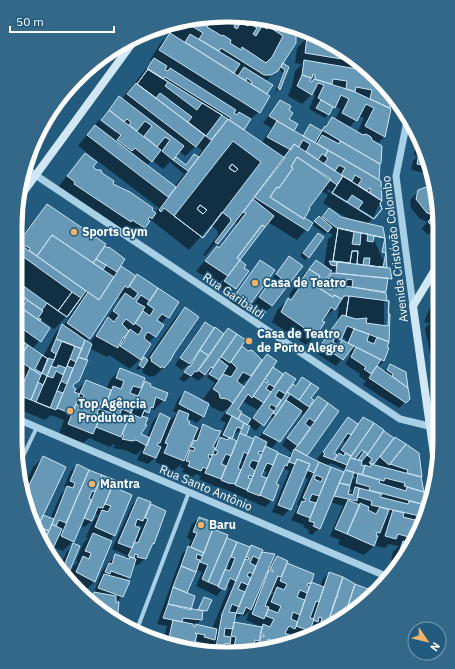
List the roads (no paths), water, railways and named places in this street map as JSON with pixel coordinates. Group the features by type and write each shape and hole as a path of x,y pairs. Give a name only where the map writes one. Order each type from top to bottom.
{"main road":[{"path":"26,189 128,48"},
{"path":"413,306 433,273"},
{"name":"Avenida Cristóvão Colombo","path":"413,306 433,422"}],"street":[{"name":"Avenida Cristóvão Colombo","path":"406,127 396,176 413,306"},
{"name":"Rua Garibaldi","path":"30,172 400,419 433,428"},
{"name":"Rua Santo Antônio","path":"22,421 383,576"},
{"path":"22,458 37,427"},
{"path":"138,626 189,492"}],"place":[{"name":"Sports Gym","path":"74,232"},
{"name":"Casa de Teatro","path":"255,283"},
{"name":"Casa de Teatro de Porto Alegre","path":"249,341"},
{"name":"Top Agência Produtora","path":"70,411"},
{"name":"Mantra","path":"92,484"},
{"name":"Baru","path":"201,525"}]}
